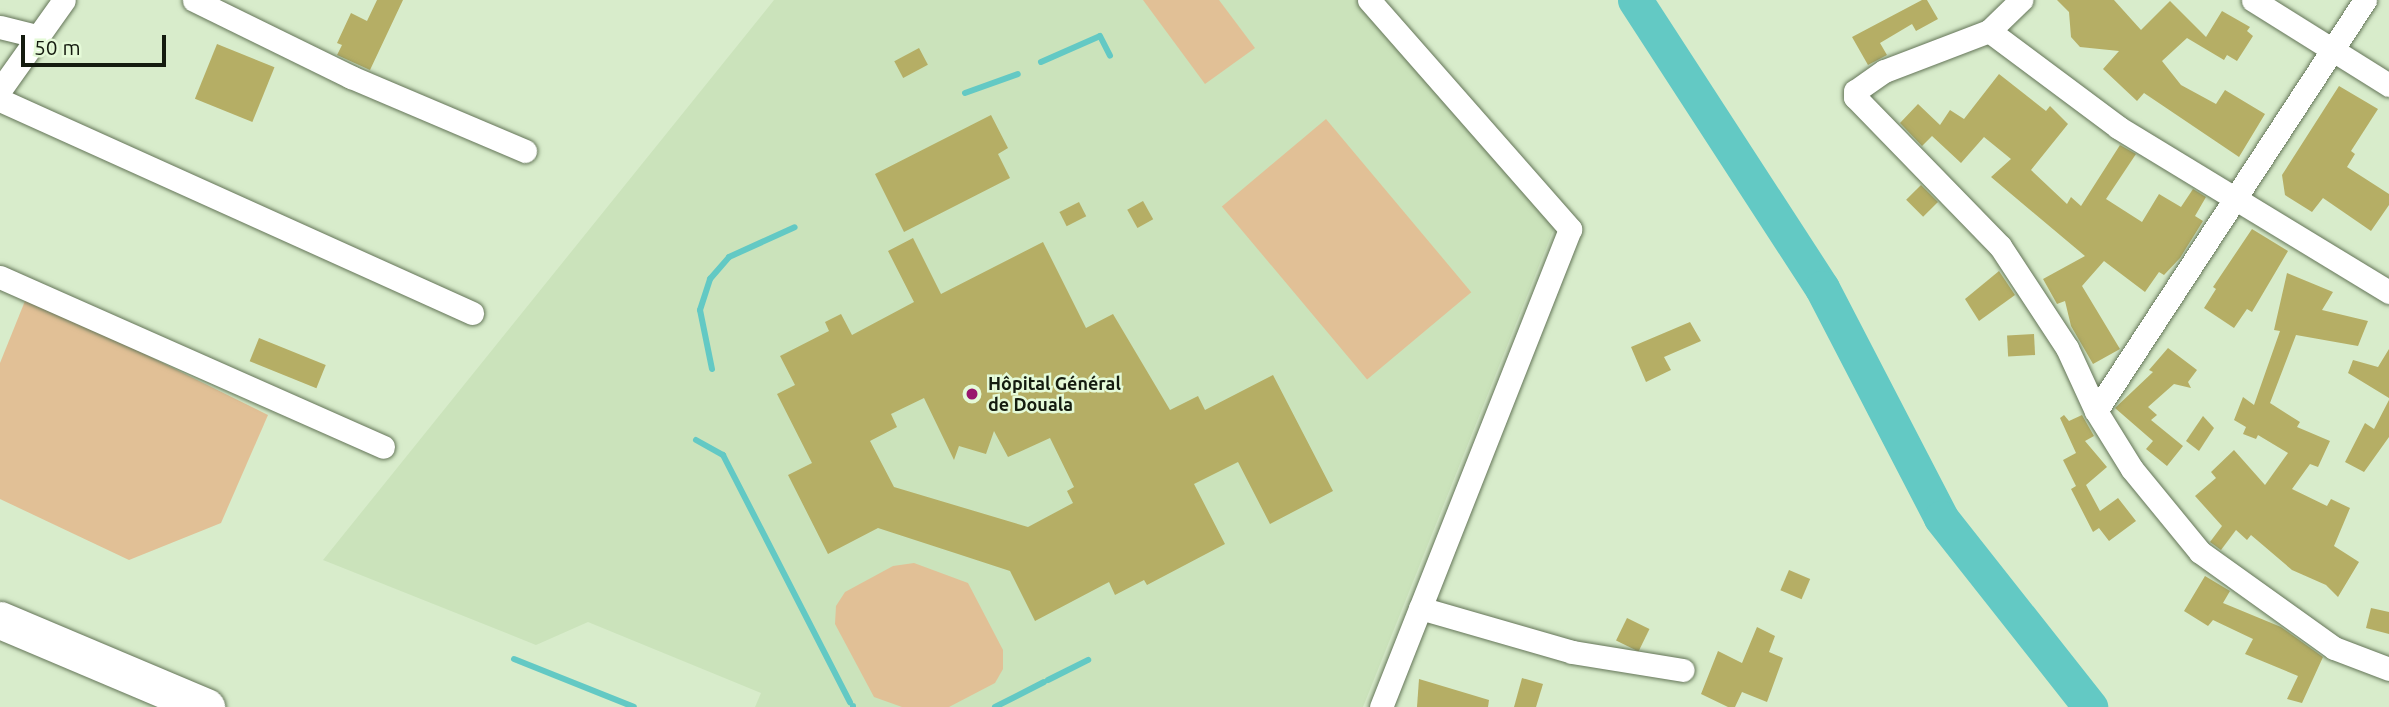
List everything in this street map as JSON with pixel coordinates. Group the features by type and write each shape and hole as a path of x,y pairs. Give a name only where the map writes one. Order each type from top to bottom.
{"main road":[{"path":"0,620 206,707"}],"street":[{"path":"0,90 64,0"},
{"path":"194,0 351,77 525,152"},
{"path":"1369,0 1570,229 1381,707"},
{"path":"2021,0 1989,31 1884,71 1853,95 2000,246 2067,348 2096,411 2148,492 2200,552 2334,648 2389,669"},
{"path":"2253,0 2389,85"},
{"path":"2096,411 2331,48 2365,0"},
{"path":"0,27 36,36"},
{"path":"1989,31 2118,127 2235,195 2389,292"},
{"path":"0,100 472,313"},
{"path":"0,277 383,447"},
{"path":"1420,608 1572,652 1683,670"}],"shaded area":[{"name":"Hôpital Général de Douala","path":"774,0 1356,0 1554,228 1363,707 755,707 761,693 588,622 536,645 323,560"},
{"path":"1143,0 1219,0 1255,48 1205,84"},
{"path":"1326,119 1471,292 1367,380 1222,206"},
{"path":"27,296 268,415 221,523 129,560 0,499 0,363"},
{"path":"914,563 968,583 1003,650 1003,669 995,683 949,707 902,707 874,697 835,624 836,606 845,592 893,566"}],"building":[{"path":"377,0 403,0 370,70 337,55 342,45 337,43 351,13 367,21"},
{"path":"1922,0 1927,0 1938,19 1916,31 1912,24 1880,43 1887,55 1868,65 1852,37"},
{"path":"2057,0 2114,0 2141,30 2170,1 2206,37 2222,11 2250,27 2247,31 2253,36 2237,61 2227,55 2224,60 2187,38 2162,61 2181,85 2216,104 2225,90 2265,114 2239,157 2144,93 2137,101 2103,69 2119,51 2080,47 2071,37 2069,12"},
{"path":"217,44 274,67 252,122 195,99"},
{"path":"919,48 928,65 903,78 894,61"},
{"path":"1999,74 2046,111 2050,106 2068,124 2031,170 2067,204 2071,197 2081,206 2120,145 2136,154 2106,199 2142,222 2159,194 2181,207 2193,189 2206,197 2195,216 2203,221 2180,258 2164,275 2159,272 2145,292 2104,261 2082,286 2120,349 2093,364 2071,326 2065,301 2057,304 2043,279 2085,256 1991,177 2011,159 1984,137 1961,163 1932,136 1922,146 1900,123 1918,104 1940,125 1950,110 1964,119"},
{"path":"2339,86 2378,109 2351,151 2355,154 2347,167 2389,194 2389,205 2371,231 2323,198 2312,212 2285,195 2282,175"},
{"path":"991,115 1008,148 998,154 1010,178 904,232 875,174"},
{"path":"1921,185 1938,202 1923,217 1906,200"},
{"path":"1143,201 1153,219 1137,228 1127,210"},
{"path":"1079,202 1086,216 1067,226 1059,212"},
{"path":"2252,229 2288,251 2252,312 2247,309 2234,328 2204,308 2216,289 2213,287"},
{"path":"913,238 941,294 1043,242 1086,328 1113,314 1170,410 1198,396 1205,410 1273,375 1333,491 1270,524 1238,462 1194,484 1225,544 1147,585 1144,580 1115,595 1109,582 1035,621 1010,571 878,528 828,554 788,475 812,463 777,394 795,385 780,356 829,331 825,322 841,314 852,335 914,302 888,251","holes":["924,398 954,460 959,446 986,454 994,431 1008,457 1050,438 1074,487 1067,491 1073,503 1028,527 894,487 870,441 897,427 891,414"]},
{"path":"1999,271 2015,295 1979,321 1965,299"},
{"path":"2287,273 2333,292 2322,310 2368,321 2358,346 2296,335 2270,403 2300,422 2297,427 2330,441 2318,467 2310,464 2292,489 2327,506 2331,499 2350,508 2334,546 2359,562 2338,597 2326,585 2292,570 2251,535 2247,540 2236,530 2221,550 2210,542 2222,526 2195,496 2216,478 2211,472 2234,450 2265,485 2288,453 2258,435 2256,439 2243,434 2246,427 2234,420 2243,397 2254,405 2280,331 2274,330"},
{"path":"1690,322 1701,341 1664,357 1671,370 1646,382 1631,347"},
{"path":"2034,334 2035,355 2008,356 2007,335"},
{"path":"259,338 326,365 316,388 250,361"},
{"path":"2168,348 2197,370 2188,382 2191,388 2174,384 2148,407 2157,415 2151,420 2183,446 2167,466 2146,449 2153,441 2115,408 2153,372 2149,370"},
{"path":"2389,349 2389,398 2348,373 2353,360 2378,367"},
{"path":"2389,400 2389,437 2364,472 2345,462 2365,423 2374,429"},
{"path":"2064,415 2069,421 2082,415 2094,436 2085,441 2107,467 2086,485 2100,511 2118,498 2136,521 2109,541 2099,528 2093,532 2071,489 2076,486 2063,460 2076,453 2060,418"},
{"path":"2203,416 2214,428 2199,451 2186,441"},
{"path":"1789,570 1810,579 1802,599 1780,590"},
{"path":"2205,576 2230,591 2223,603 2281,627 2323,657 2302,703 2287,699 2298,676 2245,654 2253,639 2213,620 2208,626 2184,611"},
{"path":"2371,608 2389,612 2389,634 2366,628"},
{"path":"1627,618 1649,629 1639,651 1616,640"},
{"path":"1757,627 1775,636 1769,652 1783,658 1767,702 1742,692 1735,707 1728,707 1701,694 1718,651 1742,663"},
{"path":"1522,678 1543,684 1536,707 1514,707"},
{"path":"1419,679 1489,700 1488,707 1417,707"}],"waterway":[{"path":"1635,0 1822,288 1941,518 2090,707"},
{"path":"1041,62 1100,36 1110,56"},
{"path":"965,93 1018,74"},
{"path":"712,369 700,310 710,279 729,257 795,227"},
{"path":"696,440 723,455 850,702"},
{"path":"514,659 634,707"},
{"path":"1048,680 1088,660"},
{"path":"995,707 1044,682"}],"place":[{"name":"Hôpital Général de Douala","path":"972,394"}]}
